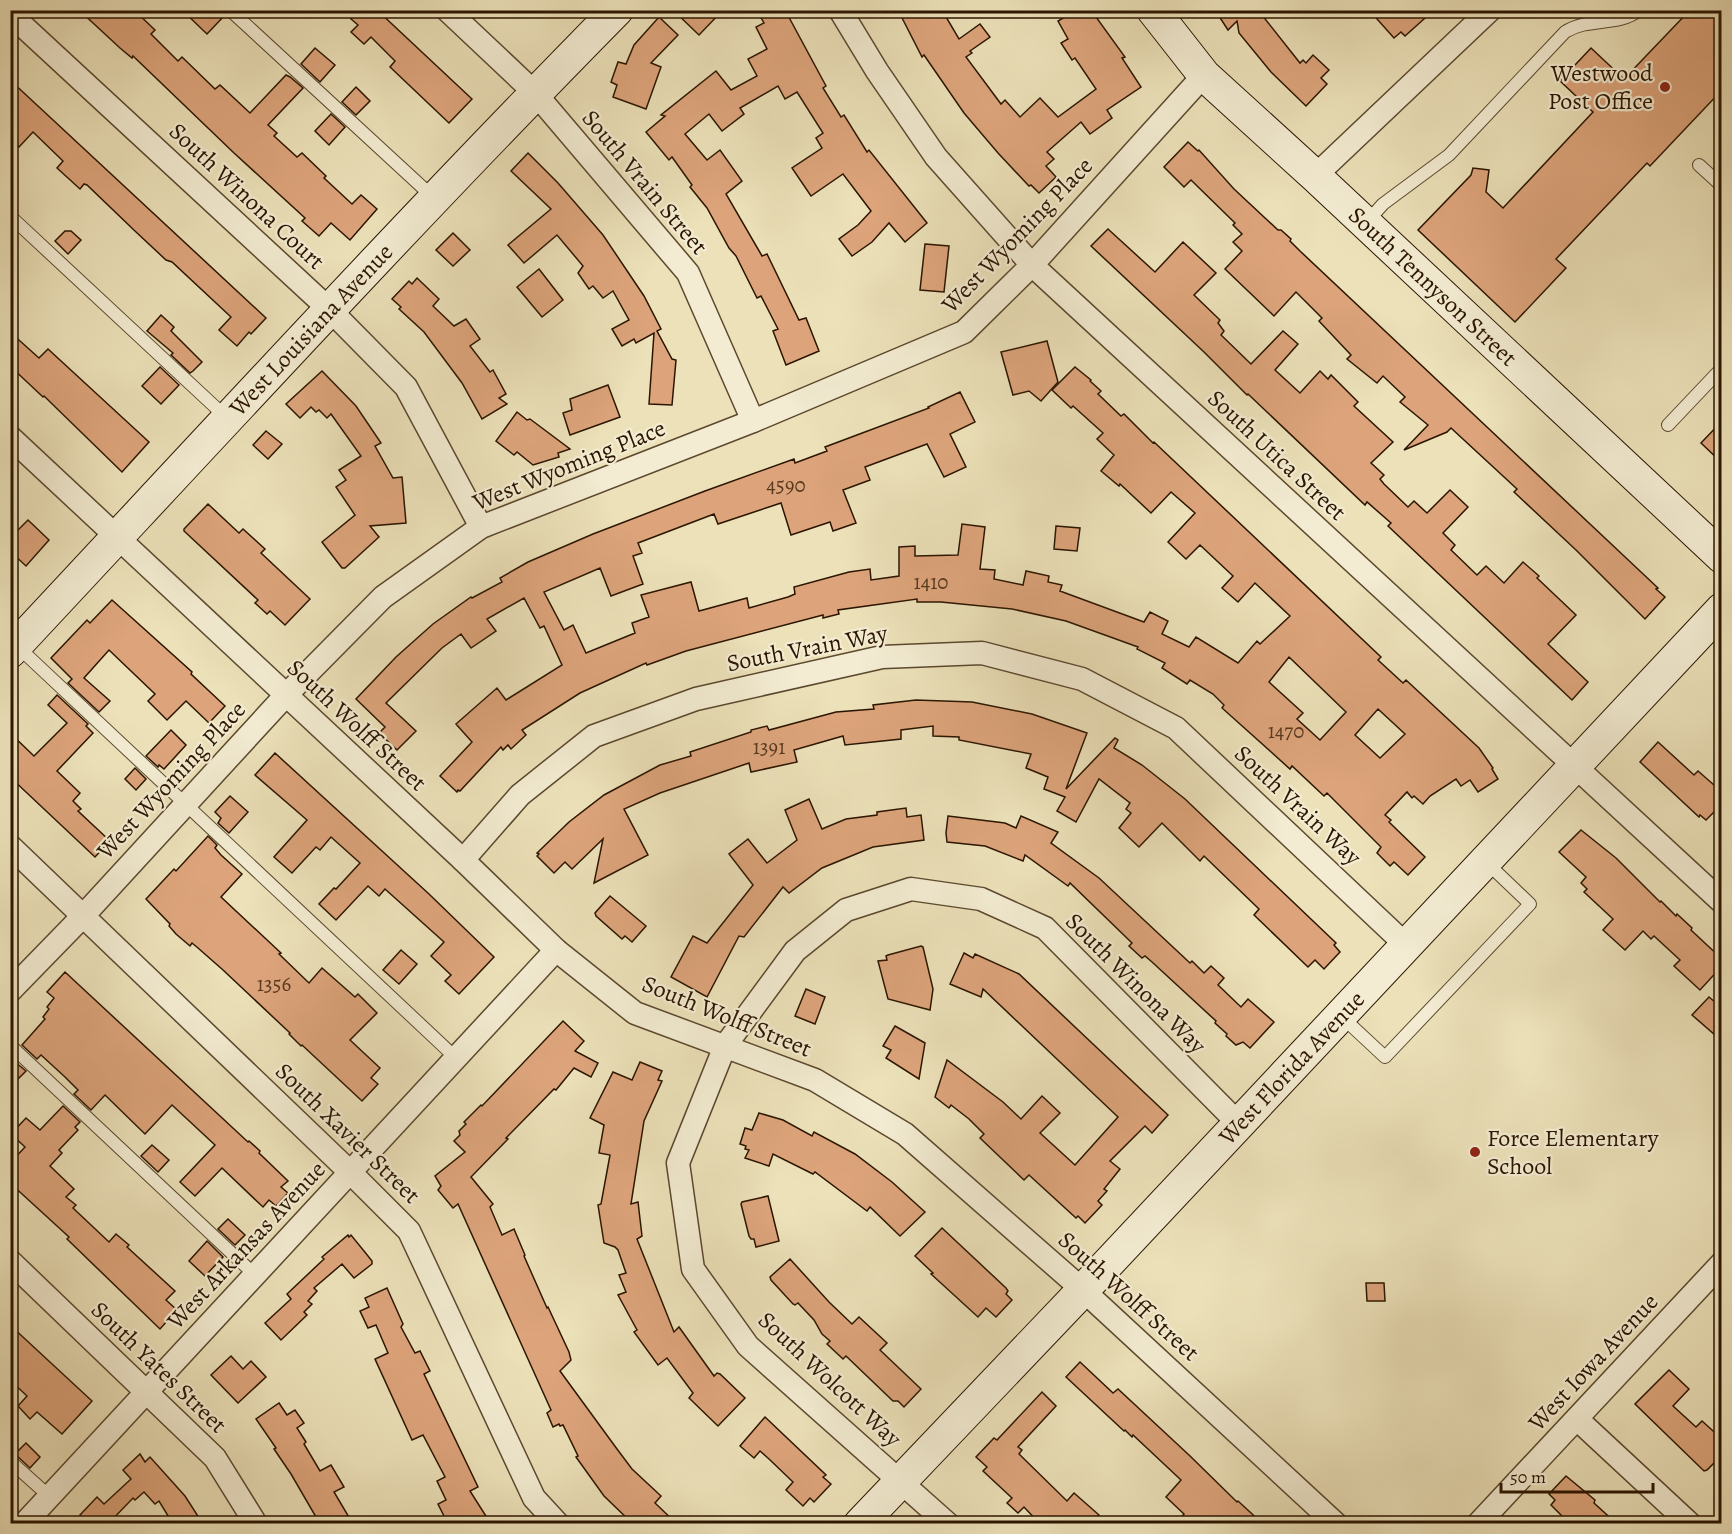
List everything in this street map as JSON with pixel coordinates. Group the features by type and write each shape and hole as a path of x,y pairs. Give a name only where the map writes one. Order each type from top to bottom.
{"street":[{"name":"South Vrain Street","path":"447,10 535,93 688,273 753,421"},
{"name":"West Louisiana Avenue","path":"13,646 535,93 617,10"},
{"name":"South Utica Street","path":"840,10 876,71 936,157 1032,265 1573,767 1722,902"},
{"name":"South Tennyson Street","path":"1153,10 1203,75 1315,176 1722,558"},
{"path":"1315,176 1486,12"},
{"name":"South Winona Court","path":"10,14 330,310 406,387 482,527"},
{"name":"West Wyoming Place","path":"10,991 83,916 286,695 383,597 482,527 753,421 964,332 1032,265 1203,75"},
{"name":"South Wolff Street","path":"10,437 463,860 556,950 635,1013 815,1080 905,1134 1083,1290 1336,1524"},
{"name":"West Florida Avenue","path":"860,1524 1083,1290 1722,609"},
{"name":"South Vrain Way","path":"463,860 520,795 594,736 696,699 882,657 982,653 1082,679 1176,728 1406,945"},
{"name":"South Xavier Street","path":"10,846 350,1172 409,1232 534,1498 558,1524"},
{"name":"South Winona Way","path":"725,1046 795,951 846,910 911,889 981,899 1045,928 1239,1124"},
{"name":"West Arkansas Avenue","path":"24,1524 556,950"},
{"name":"South Wolcott Way","path":"725,1046 678,1163 693,1269 748,1346 948,1524"},
{"name":"South Yates Street","path":"10,1261 215,1458 256,1524"},
{"name":"West Iowa Avenue","path":"1478,1524 1722,1263"},
{"path":"1577,1419 1690,1524"}],"lane":[{"path":"230,10 435,199"},
{"path":"1366,224 1383,204 1449,155 1565,32 1575,26 1628,17 1639,10"},
{"path":"1699,165 1722,186"},
{"path":"10,216 228,419"},
{"path":"1668,425 1722,368"},
{"path":"13,646 456,1058"},
{"path":"1340,1016 1385,1057 1530,904 1485,861"},
{"path":"10,1046 255,1275"},
{"path":"10,1461 49,1496"}],"building":[{"path":"79,10 134,10 155,30 151,34 178,61 182,57 215,89 220,85 250,113 286,75 290,77 303,88 268,125 277,133 274,136 297,157 302,153 352,204 361,195 377,209 350,240 331,223 319,236 302,221 305,218 133,56 132,58 120,48"},
{"path":"182,10 222,10 224,16 207,34"},
{"path":"359,10 377,10 472,99 449,123 390,67 395,61 371,37 364,44 351,32 358,25 351,19"},
{"path":"673,10 723,10 699,35"},
{"path":"770,10 785,10 826,86 823,88 841,117 844,115 867,152 869,150 927,223 905,242 889,223 872,242 852,256 839,239 858,225 871,211 843,174 811,196 792,168 822,148 816,138 823,133 797,92 785,99 778,86 740,108 744,114 722,131 709,114 685,134 707,160 720,150 742,181 726,194 762,256 767,254 799,320 806,318 819,351 786,365 773,331 778,329 761,296 757,298 736,256 729,248 707,208 690,187 692,185 672,157 669,160 646,132 665,116 661,115 716,71 731,90 757,76 748,59 767,49 756,27 764,23 760,16"},
{"path":"898,10 942,10 959,39 980,24 990,37 970,51 972,53 966,57 1001,104 1005,100 1020,117 1040,98 1058,117 1096,89 1075,58 1072,60 1061,43 1068,39 1058,21 1065,17 1061,10 1091,10 1125,57 1122,58 1141,87 1107,110 1112,118 1090,134 1081,122 1047,152 1054,159 1046,166 1056,177 1039,193 1031,185 1029,186 998,153 964,113 924,55 922,57"},
{"path":"1215,10 1258,10 1300,63 1303,60 1306,63 1313,55 1329,70 1321,78 1327,84 1306,106 1271,72 1239,33 1237,21 1228,30"},
{"path":"1369,10 1434,10 1405,36 1401,32 1394,38"},
{"path":"1690,10 1722,10 1722,90 1650,166 1647,163 1556,259 1566,268 1515,322 1418,230 1471,175 1473,168 1489,170 1486,192 1503,208 1593,112 1560,81 1591,48 1624,79"},
{"path":"659,17 678,35 651,63 661,67 646,109 613,97 617,85 611,82 618,62 626,64 634,45"},
{"path":"315,48 335,65 320,82 301,64"},
{"path":"10,80 266,318 251,334 249,332 237,346 219,330 231,317 172,262 166,260 87,185 84,184 80,189 57,168 63,161 33,132 19,147 10,139"},
{"path":"356,87 370,101 356,115 342,102"},
{"path":"331,114 345,127 329,145 315,131"},
{"path":"1188,142 1199,150 1234,189 1278,230 1291,239 1290,241 1300,251 1658,588 1656,589 1665,597 1645,619 1514,492 1517,489 1451,428 1447,432 1404,450 1428,425 1400,402 1405,397 1383,376 1377,383 1347,359 1351,355 1319,321 1322,318 1296,292 1274,316 1225,269 1242,251 1233,242 1242,234 1233,225 1235,223 1191,180 1184,187 1164,167"},
{"path":"528,153 558,183 603,235 644,296 661,329 657,331 672,359 676,360 672,405 649,404 654,333 636,343 634,339 622,346 612,329 629,320 613,291 603,298 593,286 589,289 578,273 583,266 557,235 524,263 508,245 551,209 511,171"},
{"path":"1108,229 1155,272 1183,242 1216,273 1194,295 1220,320 1218,323 1224,331 1221,335 1251,364 1283,331 1298,344 1275,370 1300,393 1320,371 1328,379 1331,375 1358,402 1354,406 1393,442 1371,463 1384,475 1380,479 1384,484 1408,507 1414,501 1427,513 1450,490 1468,507 1443,533 1455,545 1451,550 1477,575 1486,566 1504,583 1523,562 1539,576 1537,578 1576,615 1548,644 1588,682 1572,700 1388,526 1391,523 1367,502 1365,505 1091,246"},
{"path":"65,231 71,231 81,240 68,254 55,241"},
{"path":"453,233 470,250 453,266 436,250"},
{"path":"925,244 949,246 944,292 920,290"},
{"path":"539,269 563,300 542,317 517,287"},
{"path":"417,278 439,299 433,306 454,326 466,319 480,339 470,346 490,372 493,370 506,394 499,398 507,404 482,419 462,383 424,332 399,309 401,307 392,299 409,281 412,284"},
{"path":"161,315 174,327 171,331 202,362 190,373 171,355 173,353 147,331"},
{"path":"10,332 39,358 48,349 149,442 122,472 10,366"},
{"path":"1047,341 1058,382 1041,401 1029,391 1013,395 1001,352"},
{"path":"160,367 179,385 161,404 142,386"},
{"path":"1075,367 1091,380 1101,391 1098,394 1121,416 1124,414 1381,657 1378,660 1403,683 1406,680 1479,748 1498,779 1478,792 1470,780 1461,786 1456,779 1430,796 1423,804 1407,792 1385,815 1391,820 1389,822 1425,857 1408,875 1394,862 1390,866 1377,853 1381,847 1327,793 1324,796 1292,766 1290,769 1222,708 1224,705 1213,694 1190,680 1187,684 1162,668 1165,663 1137,649 1138,647 1066,621 1012,609 917,602 917,599 838,610 839,614 823,618 823,615 686,651 647,665 646,663 580,693 522,730 526,735 511,749 508,745 503,750 501,747 457,792 440,776 472,742 456,724 497,688 506,700 562,665 544,626 540,628 524,598 487,619 496,631 471,648 461,634 442,648 386,703 416,731 397,750 379,733 385,727 356,699 396,657 433,624 471,597 502,582 500,578 528,562 705,491 794,459 795,463 827,451 825,447 929,408 960,392 975,422 950,434 966,467 944,477 927,444 865,467 870,480 843,490 856,523 833,531 830,522 791,535 781,503 718,524 714,514 638,543 642,553 633,556 643,584 611,596 600,568 544,592 564,630 573,625 586,653 635,633 632,623 649,617 641,595 691,582 699,611 747,598 749,608 795,594 794,587 849,572 870,569 871,580 899,576 899,547 915,546 915,556 958,555 962,524 985,527 980,569 995,570 994,579 1023,585 1026,571 1049,576 1048,582 1062,585 1060,591 1144,622 1150,612 1168,621 1162,634 1189,647 1196,637 1238,663 1257,641 1260,644 1290,616 1255,583 1238,602 1222,588 1233,576 1200,545 1186,559 1168,542 1195,513 1171,492 1151,513 1120,484 1119,486 1101,471 1114,455 1097,439 1103,433 1052,390","holes":["1289,657 1346,712 1320,740 1297,719 1303,713 1269,682","1378,709 1405,734 1380,758 1355,735"]},
{"path":"322,371 356,406 381,443 375,446 393,478 402,477 406,523 370,526 379,537 345,568 342,568 322,542 355,515 336,487 346,480 339,470 361,456 331,414 327,418 319,410 316,412 311,407 300,418 286,404"},
{"path":"608,385 620,417 570,435 563,413 572,410 570,399"},
{"path":"517,412 570,449 558,453 559,457 533,465 517,452 514,455 496,441"},
{"path":"1722,421 1722,463 1701,443"},
{"path":"266,431 282,444 268,459 253,445"},
{"path":"208,504 239,533 243,529 265,549 261,553 310,599 285,625 270,611 267,614 255,603 258,600 184,531"},
{"path":"28,520 49,540 26,566 10,551 10,538"},
{"path":"1056,526 1080,528 1077,551 1054,549"},
{"path":"112,600 192,672 191,674 225,706 209,723 186,701 167,720 148,701 155,694 109,650 84,678 110,701 99,712 68,683 72,679 51,658 87,620 90,623"},
{"path":"57,695 88,724 86,726 93,733 57,771 80,793 73,801 81,809 78,811 110,841 95,857 10,777 10,733 34,756 67,723 48,705"},
{"path":"916,700 972,702 1032,714 1087,733 1066,789 1115,738 1118,740 1114,748 1142,765 1185,799 1334,941 1336,943 1334,945 1340,952 1324,969 1315,960 1308,967 1254,915 1259,909 1204,856 1200,861 1162,823 1139,847 1119,828 1131,813 1126,809 1130,803 1099,779 1076,822 1057,811 1065,797 1044,789 1048,777 1026,768 1031,754 959,740 959,737 933,736 933,726 901,730 901,739 845,745 843,736 794,750 797,762 751,772 749,763 660,793 624,809 648,855 594,883 603,839 572,869 565,862 554,873 537,856 539,854 537,853 569,822 604,795 660,765 691,756 690,752 767,726 769,730 836,712 874,709 873,705"},
{"path":"171,730 186,745 164,769 159,765 158,767 146,756"},
{"path":"1658,742 1694,775 1698,771 1722,792 1722,819 1714,812 1706,820 1700,815 1699,817 1640,762"},
{"path":"275,753 494,957 459,994 445,981 451,975 431,956 444,942 385,889 379,896 368,886 336,920 319,904 360,863 331,837 320,850 316,847 292,873 274,857 307,820 255,775"},
{"path":"135,768 146,779 136,790 125,779"},
{"path":"230,796 248,812 229,833 218,823 221,818 215,812"},
{"path":"809,799 822,829 846,819 906,808 907,817 921,815 924,840 873,847 822,868 789,893 783,887 744,937 739,936 707,997 671,977 693,936 707,943 753,885 729,854 748,839 767,863 797,840 785,810"},
{"path":"948,816 1005,823 1016,828 1021,816 1058,832 1051,843 1099,878 1190,963 1192,961 1204,973 1211,966 1224,978 1218,985 1241,1007 1248,999 1274,1022 1250,1048 1243,1042 1236,1045 1215,1023 1216,1021 1152,962 1145,956 1142,958 1129,946 1132,943 1070,883 1068,886 1025,855 1023,861 985,846 947,842"},
{"path":"1581,830 1616,858 1722,959 1722,966 1700,990 1674,966 1680,960 1654,936 1651,939 1643,931 1625,950 1603,930 1613,919 1584,892 1587,889 1581,883 1586,877 1559,852"},
{"path":"208,836 217,845 215,848 221,855 242,874 221,897 281,953 279,954 309,983 322,968 355,997 358,994 377,1013 350,1040 380,1068 371,1078 378,1084 362,1101 301,1046 223,970 192,943 190,946 176,934 169,926 170,924 146,899"},
{"path":"610,896 646,926 632,942 625,936 622,939 596,916 595,913"},
{"path":"921,946 933,989 930,1010 888,999 878,961 887,960 888,955"},
{"path":"401,950 417,964 399,984 383,970"},
{"path":"964,953 973,958 975,954 1019,974 1168,1115 1152,1133 1145,1126 1110,1161 1120,1169 1104,1189 1107,1191 1098,1201 1102,1205 1085,1223 1078,1216 1076,1218 1029,1175 1024,1180 980,1138 984,1134 969,1119 951,1105 949,1108 935,1097 947,1060 1003,1102 1021,1119 1042,1096 1060,1113 1040,1133 1075,1165 1118,1117 983,989 981,997 950,984"},
{"path":"65,972 260,1151 259,1153 288,1181 281,1187 288,1193 276,1206 269,1200 263,1207 222,1168 195,1196 180,1182 215,1145 172,1105 145,1134 105,1095 91,1110 74,1094 78,1090 65,1077 41,1055 37,1059 22,1045 45,1019 43,1017 49,1009 47,1007 54,998 47,992"},
{"path":"806,989 825,997 815,1024 795,1016"},
{"path":"1709,997 1722,1008 1722,1041 1692,1015"},
{"path":"563,1021 584,1041 575,1051 598,1063 591,1077 574,1068 556,1090 554,1089 506,1138 508,1139 471,1177 493,1204 490,1207 502,1235 514,1229 547,1308 569,1352 571,1360 560,1371 632,1469 661,1496 655,1503 677,1524 633,1524 604,1496 576,1457 578,1456 563,1425 553,1427 547,1413 551,1410 458,1204 453,1208 438,1190 441,1186 435,1176 465,1152 454,1141 466,1124 464,1122"},
{"path":"895,1026 925,1043 919,1079 886,1058 891,1050 883,1046"},
{"path":"10,1058 26,1071 10,1087"},
{"path":"640,1062 662,1071 658,1080 662,1081 644,1121 631,1204 638,1202 642,1236 637,1239 674,1332 679,1327 714,1376 717,1373 720,1374 745,1398 718,1426 689,1398 693,1393 667,1358 658,1365 634,1332 637,1330 618,1295 626,1292 619,1275 626,1273 618,1250 604,1243 598,1205 601,1204 610,1155 599,1153 604,1125 590,1118 613,1072 632,1080"},
{"path":"63,1106 80,1122 75,1127 78,1130 59,1150 62,1153 50,1166 74,1189 66,1197 76,1205 73,1208 109,1242 116,1234 175,1291 166,1300 177,1310 160,1329 67,1239 69,1237 10,1183 10,1163 25,1147 11,1134 26,1118 40,1130"},
{"path":"759,1113 783,1120 812,1136 814,1132 855,1154 892,1182 925,1212 900,1236 870,1207 867,1211 815,1172 813,1174 773,1154 769,1166 745,1158 749,1150 740,1144 745,1128 752,1130"},
{"path":"152,1145 169,1160 158,1172 141,1156"},
{"path":"768,1196 779,1241 756,1247 754,1239 749,1236 741,1204"},
{"path":"228,1219 245,1235 235,1245 218,1229"},
{"path":"942,1228 1008,1291 1006,1294 1012,1300 996,1317 986,1308 978,1317 931,1274 933,1273 915,1256"},
{"path":"348,1235 349,1237 351,1235 372,1264 354,1278 342,1264 314,1288 317,1291 308,1301 312,1304 304,1312 307,1315 281,1340 265,1323 291,1299 287,1294 324,1259 322,1257"},
{"path":"207,1241 223,1257 205,1276 189,1261"},
{"path":"790,1259 852,1324 859,1317 887,1343 880,1350 921,1389 904,1407 898,1401 893,1401 846,1356 843,1359 827,1344 830,1341 822,1334 814,1320 798,1303 793,1304 771,1280 770,1277"},
{"path":"1366,1283 1384,1283 1385,1301 1367,1301"},
{"path":"387,1288 403,1324 401,1327 415,1353 420,1351 430,1371 424,1374 478,1487 470,1491 491,1524 448,1524 438,1504 446,1500 437,1481 445,1477 423,1435 412,1440 375,1359 388,1353 376,1325 368,1328 360,1311 369,1307 365,1298"},
{"path":"10,1325 92,1401 62,1434 37,1412 30,1419 18,1406 27,1396 10,1380"},
{"path":"231,1356 243,1369 251,1361 266,1377 238,1403 211,1375"},
{"path":"1080,1362 1113,1393 1118,1389 1263,1524 1175,1524 1184,1514 1166,1497 1181,1480 1066,1377"},
{"path":"1669,1370 1689,1389 1673,1406 1696,1427 1702,1421 1722,1439 1722,1455 1707,1470 1704,1471 1635,1404"},
{"path":"1042,1392 1056,1406 1018,1447 1022,1450 1019,1454 1067,1501 1074,1493 1099,1515 1091,1524 1040,1524 1024,1507 1018,1513 1007,1503 1012,1498 983,1471 987,1467 976,1457 994,1438 997,1440"},
{"path":"279,1403 287,1415 295,1410 304,1423 297,1428 320,1471 331,1465 344,1487 334,1492 353,1524 320,1524 274,1449 276,1448 256,1419"},
{"path":"765,1417 826,1475 823,1477 831,1484 814,1502 810,1498 803,1506 786,1490 793,1482 769,1459 760,1451 754,1458 740,1446"},
{"path":"26,1443 40,1457 30,1468 15,1454"},
{"path":"140,1454 145,1462 150,1457 185,1496 203,1524 173,1524 159,1501 155,1504 144,1492 135,1500 133,1498 108,1524 89,1524 80,1515 97,1497 104,1504 131,1479 123,1470"},
{"path":"1566,1476 1595,1500 1594,1503 1617,1524 1570,1524 1551,1505 1555,1500 1549,1494"}],"place":[{"name":"Westwood Post Office","path":"1665,87"},
{"name":"Force Elementary School","path":"1475,1152"}]}
